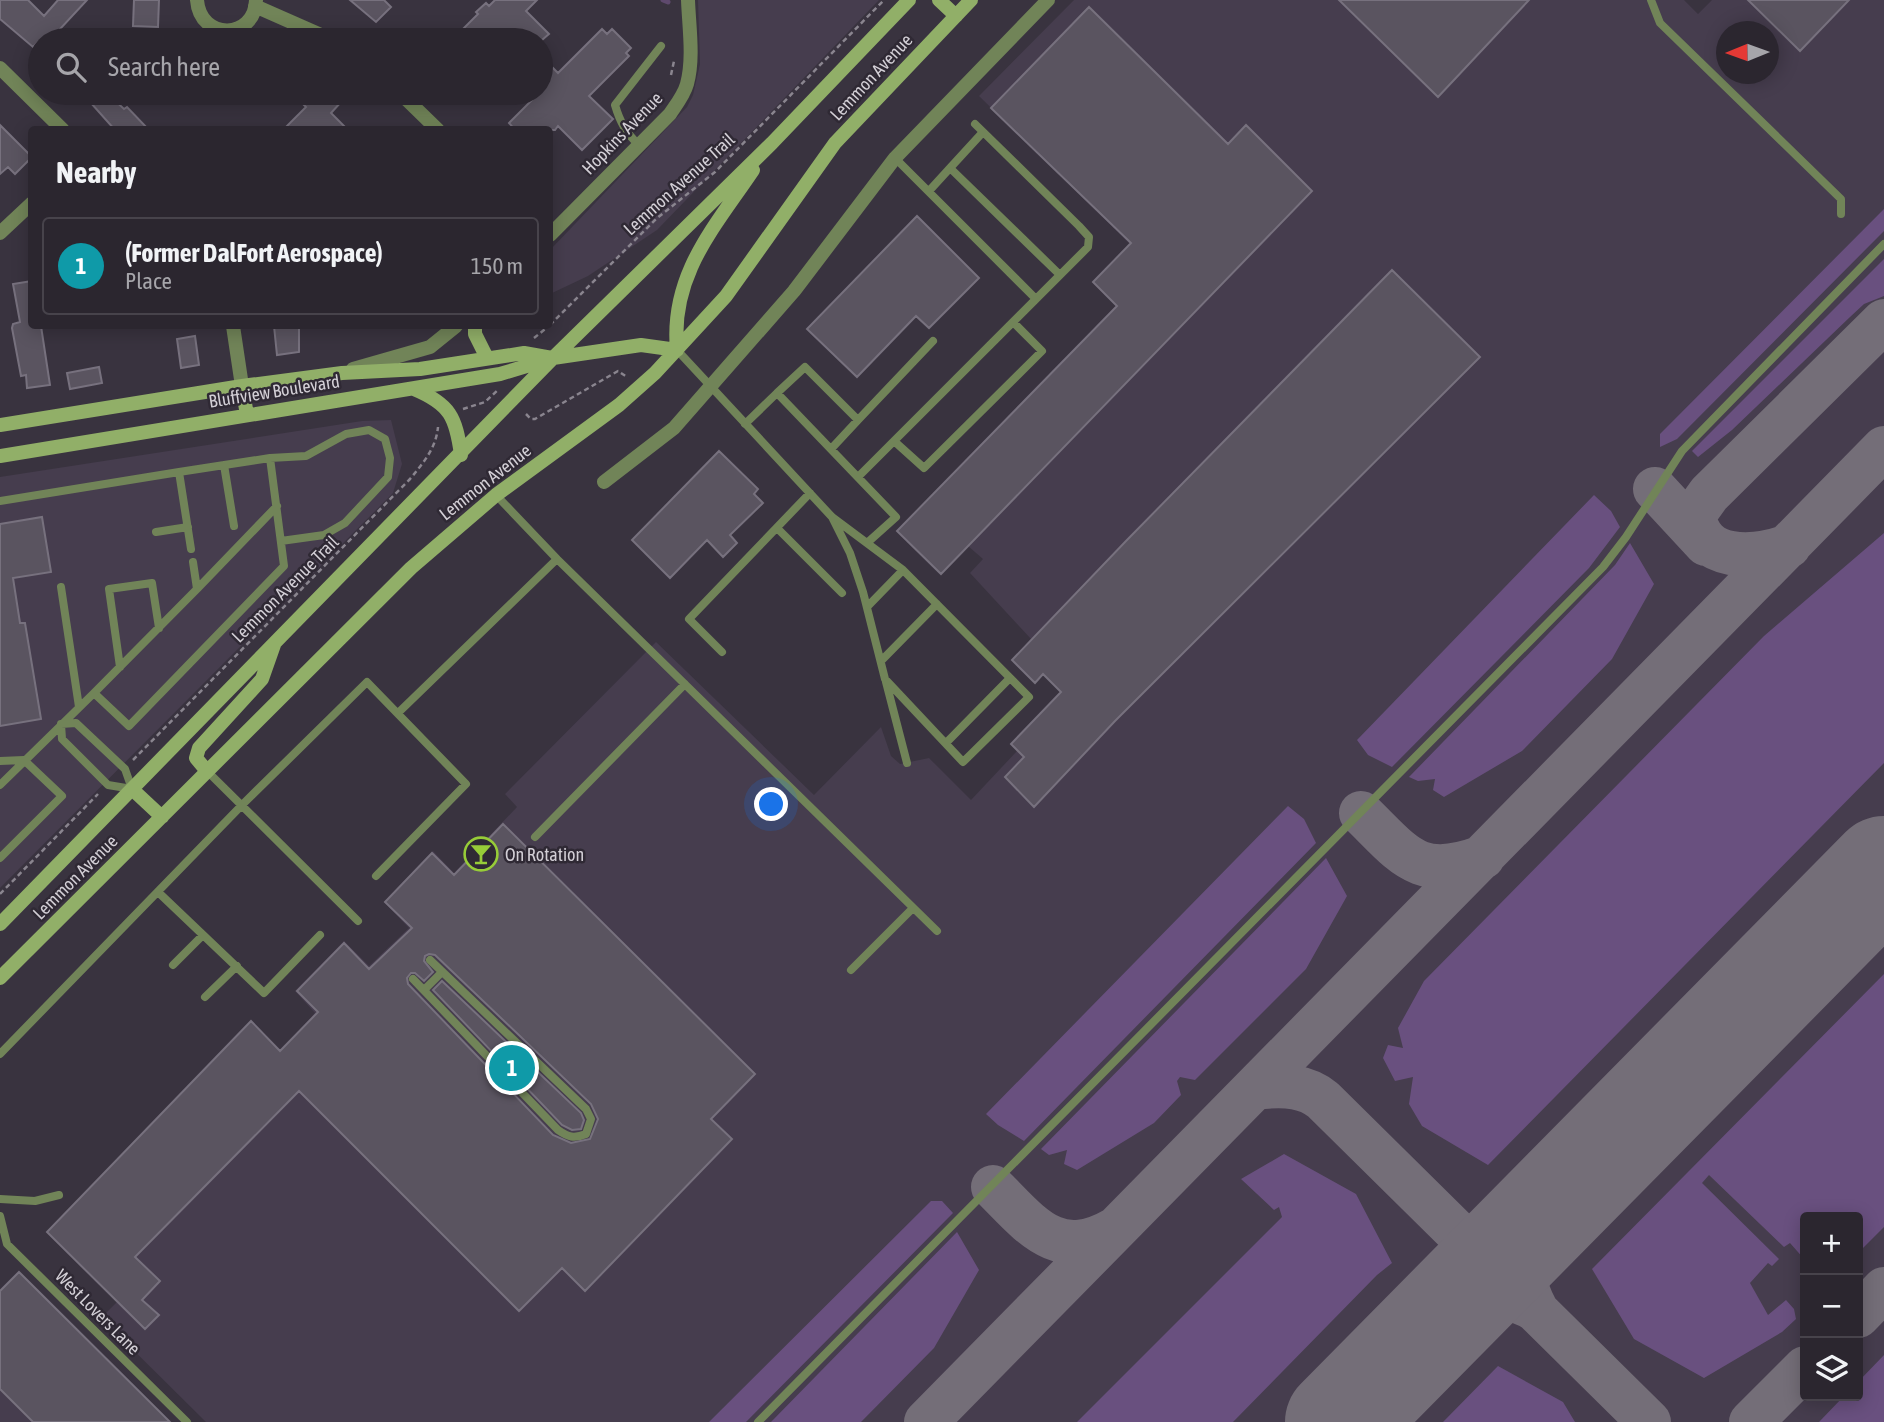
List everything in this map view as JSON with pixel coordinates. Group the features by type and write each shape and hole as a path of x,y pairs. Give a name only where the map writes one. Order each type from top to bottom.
{"main road":[{"name":"Lemmon Avenue","path":"0,924 553,358 772,143 909,0"},
{"path":"939,0 956,16"},
{"name":"Lemmon Avenue","path":"0,978 411,568 496,495 618,405 655,373 726,296 835,143 971,0"},
{"path":"677,350 675,326 680,295 694,256 772,143"},
{"path":"475,329 487,358"},
{"name":"Bluffview Boulevard","path":"0,456 510,372 553,358 641,345 677,350"},
{"name":"Bluffview Boulevard","path":"0,425 242,386 342,373 420,369 524,353 553,358"},
{"path":"242,386 247,415"},
{"path":"413,388 442,403 451,414 458,432 461,455"},
{"path":"206,770 196,758 199,748 262,679 275,643"},
{"path":"132,789 162,817"}],"street":[{"path":"197,0 197,8 206,24 216,28"},
{"name":"Hopkins Avenue","path":"553,232 670,114 686,86 690,60 688,0"},
{"path":"604,482 674,428 794,292 895,158 1048,0"},
{"path":"236,28 247,22 256,3 307,28"},
{"path":"0,68 28,96"},
{"path":"38,105 59,126"},
{"path":"412,105 434,126"},
{"path":"0,233 28,206"},
{"path":"233,329 242,386"},
{"path":"342,373 430,347 452,329"}],"lane":[{"path":"1651,0 1660,23 1841,198 1841,214"},
{"path":"639,145 627,135 615,105 661,46"},
{"path":"858,477 1088,247 1089,237 975,124"},
{"path":"929,191 983,132"},
{"path":"895,158 1036,299"},
{"path":"950,168 1060,275"},
{"path":"758,1422 1603,567 1626,537 1682,451 1884,244"},
{"path":"894,441 924,468 1042,351 1013,322"},
{"path":"831,449 933,341"},
{"path":"677,350 832,517 903,570 1029,697 963,762 885,679"},
{"path":"746,424 805,367 858,420"},
{"path":"777,393 896,517 867,543"},
{"path":"0,501 270,458 306,456 346,434 369,430 385,439 390,458 388,477 345,523 324,535 281,541"},
{"path":"94,693 129,726 284,566 270,458"},
{"path":"224,465 233,526"},
{"path":"179,472 191,549"},
{"path":"722,652 689,619 810,493"},
{"path":"496,495 556,559 937,931"},
{"path":"0,785 159,628 277,506"},
{"path":"832,517 849,553 867,607 907,763"},
{"path":"156,532 188,527"},
{"path":"778,528 842,593"},
{"path":"398,713 556,559"},
{"path":"193,562 197,589"},
{"path":"867,607 903,570"},
{"path":"120,667 109,589 152,583 159,628"},
{"path":"61,587 79,707"},
{"path":"881,661 937,604"},
{"path":"946,743 1010,678"},
{"path":"0,1054 242,805 367,682 466,784 376,876"},
{"path":"535,836 685,684"},
{"path":"76,723 125,769 132,789 108,785 62,739 61,724 76,723"},
{"path":"0,761 24,760 62,796 0,859"},
{"path":"206,770 358,920"},
{"path":"158,892 264,993 320,935"},
{"path":"851,970 913,908"},
{"path":"173,965 203,934"},
{"path":"413,979 558,1130 576,1138 586,1134 592,1119 586,1109 430,960"},
{"path":"205,997 237,967"},
{"path":"424,990 442,972"},
{"path":"0,1199 34,1201 59,1195"},
{"name":"West Lovers Lane","path":"0,1216 7,1244 187,1422"}],"path":[{"name":"Lemmon Avenue Trail","path":"553,321 656,219 715,172 884,0"},
{"name":"Lemmon Avenue Trail","path":"532,342 544,329"},
{"path":"526,414 535,419 618,371 628,378"},
{"path":"462,409 485,402 502,385"},
{"name":"Lemmon Avenue Trail","path":"131,762 410,479 432,450 438,421"},
{"path":"0,894 97,796"}],"shaded area":[{"path":"698,0 879,0 657,230 588,276 553,293 553,247 687,107 693,95 700,64"},
{"path":"1074,0 1684,0 1698,14 1712,0 1884,0 1884,1422 206,1422 108,1325 99,1320 117,1302 145,1330 159,1316 143,1300 160,1281 136,1257 298,1091 270,1062 315,1013 295,991 344,941 369,966 409,928 384,902 433,851 454,873 517,807 505,794 656,642 814,795 881,727 891,756 900,764 929,758 971,800 1017,751 1011,744 1061,692 1043,674 1035,683 1012,660 1031,639 970,573 983,559 968,546 941,574 897,531 1116,306 1092,282 1130,244 979,96"},
{"path":"1884,209 1884,231 1677,439 1660,447 1660,434"},
{"path":"1884,259 1884,296 1864,304 1732,430 1698,457 1692,451"},
{"path":"391,420 402,464 393,493 0,888 0,477 362,421"},
{"path":"1594,495 1611,511 1620,527 1589,568 1392,767 1368,755 1357,740"},
{"path":"1884,533 1884,763 1488,1165 1422,1126 1409,1104 1413,1077 1395,1081 1383,1058 1388,1045 1403,1048 1398,1028 1424,981 1764,636"},
{"path":"1630,543 1654,584 1612,659 1522,751 1444,797 1433,790 1435,779 1418,781 1409,777 1615,565"},
{"path":"1288,806 1304,819 1316,843 1024,1141 986,1114"},
{"path":"1326,858 1347,896 1306,969 1195,1080 1180,1077 1177,1081 1181,1095 1154,1123 1077,1170 1064,1164 1067,1150 1049,1155 1041,1149"},
{"path":"1884,974 1884,1227 1863,1248 1863,1212 1800,1212 1800,1254 1790,1243 1784,1247 1709,1175 1702,1183 1779,1259 1772,1266 1768,1263 1750,1283 1768,1315 1786,1300 1794,1309 1796,1319 1782,1332 1704,1378 1634,1339 1592,1269"},
{"path":"1284,1154 1356,1194 1392,1263 1377,1275 1233,1422 1077,1422 1282,1217 1279,1207 1274,1210 1241,1179"},
{"path":"931,1201 942,1201 953,1213 746,1422 709,1422"},
{"path":"957,1232 979,1270 934,1348 861,1422 771,1422"},
{"path":"1884,1355 1884,1422 1819,1422 1839,1401 1863,1401 1863,1377"},
{"path":"1498,1366 1563,1402 1575,1422 1443,1422"},
{"path":"0,1390 32,1422 0,1422"}],"building":[{"path":"0,0 28,0 44,16 58,0 87,0 61,28 28,28 28,43 0,19"},
{"path":"134,0 159,0 158,27 133,26"},
{"path":"350,0 384,0 391,7 376,22"},
{"path":"495,0 537,0 526,11 543,28 464,28 486,3 489,6"},
{"path":"1339,0 1529,0 1438,97"},
{"path":"1748,0 1849,0 1800,51 1779,30 1779,21 1769,21"},
{"path":"1089,7 1228,144 1246,125 1312,191 941,574 897,531 1117,306 1093,282 1131,243 991,108"},
{"path":"602,29 607,34 612,29 631,48 626,53 629,56 589,96 613,119 582,150 558,126 553,130 553,126 512,126 509,123 527,105 553,105 553,68 558,73"},
{"path":"93,105 120,105 124,109 127,107 145,126 111,126"},
{"path":"304,105 338,105 331,113 344,126 287,126 306,107"},
{"path":"0,125 28,153 28,161 15,174 8,167 0,174"},
{"path":"917,216 979,278 929,328 916,316 857,377 807,329"},
{"path":"1392,270 1480,357 1115,721 1034,807 1005,777 1024,757 1011,744 1061,692 1043,674 1035,683 1012,660"},
{"path":"28,282 28,329 41,329 50,385 27,388 26,375 21,376 12,328 13,324 20,322 13,284"},
{"path":"274,329 299,329 299,352 277,355"},
{"path":"195,336 199,365 181,368 177,339"},
{"path":"99,367 102,383 70,389 67,373"},
{"path":"719,451 758,489 754,494 763,503 730,535 737,543 723,557 707,540 670,578 632,540"},
{"path":"42,517 51,572 13,578 20,623 25,623 41,719 0,726 0,524"},
{"path":"503,824 755,1074 711,1119 732,1139 585,1291 562,1268 519,1311 299,1091 135,1257 160,1281 142,1300 159,1315 145,1329 47,1232 251,1021 280,1051 318,1012 297,991 344,943 369,969 412,928 385,902 432,853 454,875","holes":["435,955 591,1104 598,1119 590,1139 571,1143 553,1135 408,984 407,978 411,973 424,981 433,972 424,961 425,956"]},
{"path":"442,981 581,1113 584,1120 581,1129 572,1130 562,1125 433,990"},
{"path":"19,1272 170,1422 33,1422 0,1389 0,1291"}],"waterway":[{"path":"663,0 668,2"}],"taxiway":[{"path":"1789,546 1745,554 1718,549 1707,542 1699,531 1694,515 1709,494 1884,321"},
{"path":"926,1422 1884,448"},
{"path":"1655,489 1706,544"},
{"path":"1361,813 1402,852 1427,865 1461,864 1483,857"},
{"path":"1263,1087 1295,1088 1310,1092 1323,1100 1649,1422"},
{"path":"1351,1416 1458,1308 1492,1298 1511,1300 1537,1311 1523,1270 1529,1237 1547,1214 1663,1099"},
{"path":"993,1187 1033,1226 1061,1240 1077,1242 1115,1229"},
{"path":"1863,1311 1884,1289"},
{"path":"1751,1422 1800,1373"}],"runway":[{"path":"1339,1422 1884,870"}],"place":[{"name":"On Rotation","path":"481,854"},
{"name":"(Former DalFort Aerospace)","path":"512,1068"}]}
